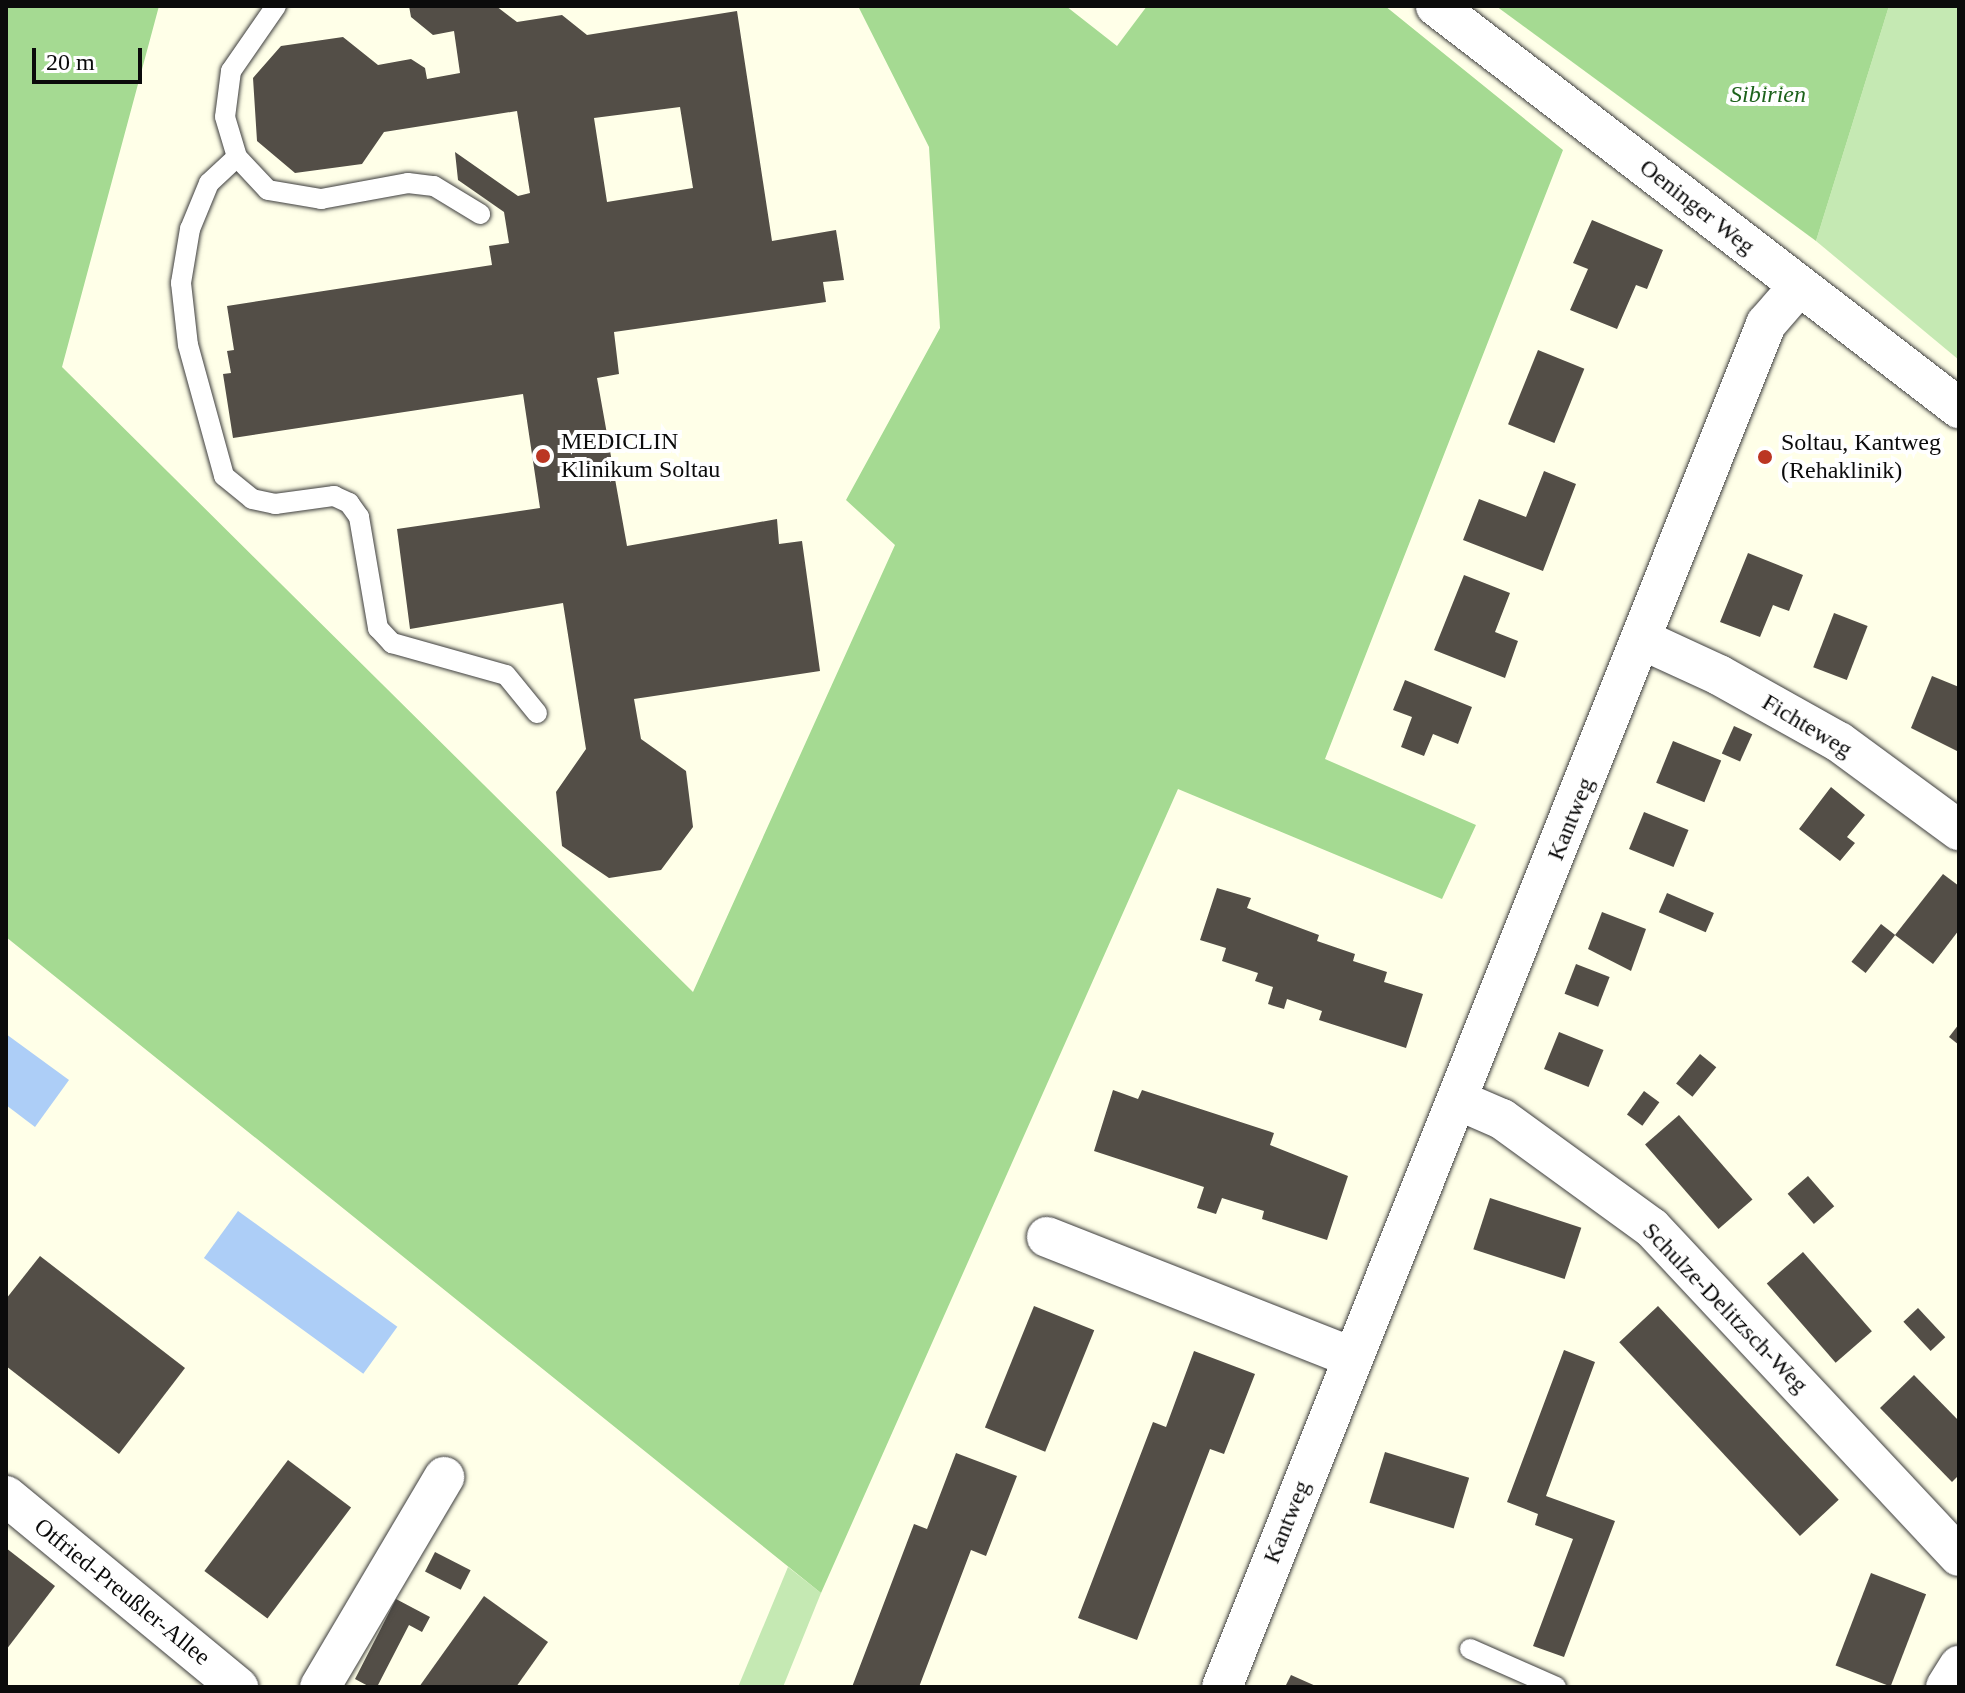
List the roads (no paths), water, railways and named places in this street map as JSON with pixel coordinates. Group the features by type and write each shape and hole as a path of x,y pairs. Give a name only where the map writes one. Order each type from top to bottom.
{"street":[{"name":"Oeninger Weg","path":"1436,6 1959,408"},
{"name":"Kantweg","path":"1222,1687 1352,1357 1643,640 1766,324 1799,286"},
{"name":"Fichteweg","path":"1643,640 1719,675 1839,742 1959,830"},
{"name":"Schulze-Delitzsch-Weg","path":"1458,1100 1502,1119 1652,1228 1959,1556"},
{"path":"1047,1237 1352,1357"},
{"path":"320,1687 444,1477"},
{"name":"Otfried-Preußler-Allee","path":"6,1496 238,1687"},
{"path":"1946,1687 1959,1666"}],"lane":[{"path":"276,6 231,71 225,117 237,157 268,190 321,199 408,183 434,186 480,214"},
{"path":"237,157 209,183 190,229 181,283 188,345 224,476 252,499 275,504 334,496 349,503 359,517 378,628 392,643 506,675 537,713"},
{"path":"1470,1649 1556,1687"}],"water":[{"path":"6,1034 69,1080 35,1127 6,1105"},
{"path":"238,1211 397,1327 363,1374 204,1258"}],"place":[{"name":"MEDICLIN Klinikum Soltau","path":"543,456"},
{"name":"Soltau, Kantweg (Rehaklinik)","path":"1765,457"}],"park label":[{"name":"Sibirien","path":"1768,95"}]}
